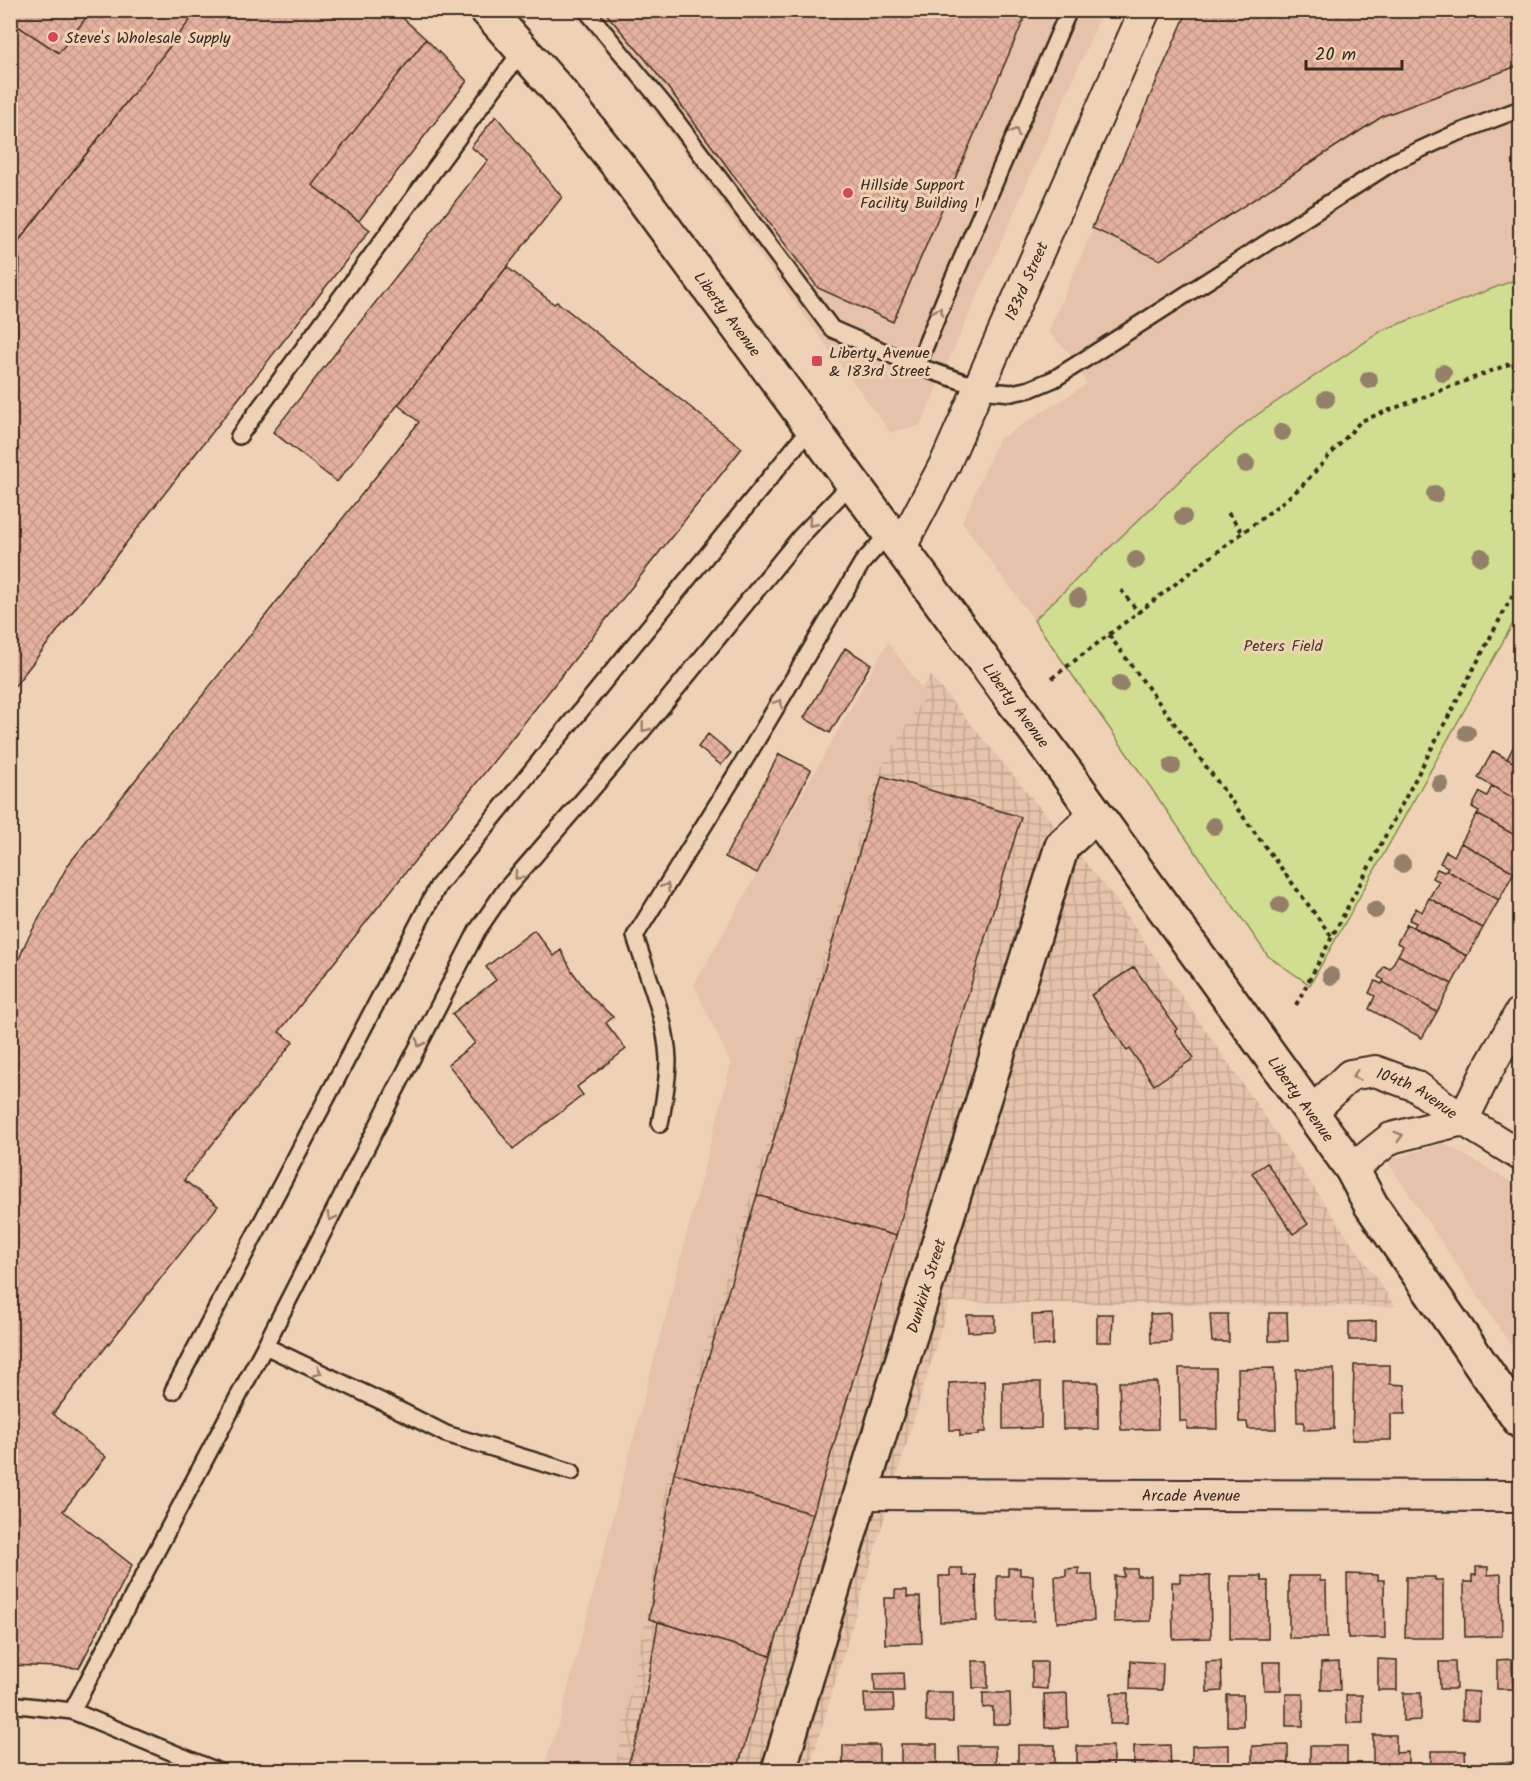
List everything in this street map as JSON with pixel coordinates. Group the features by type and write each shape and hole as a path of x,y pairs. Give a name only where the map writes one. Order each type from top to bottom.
{"main road":[{"name":"Liberty Avenue","path":"487,10 558,90 625,174 812,426 1312,1112 1352,1169 1371,1205 1521,1421"},
{"name":"Dunkirk Street","path":"779,1770 861,1494 1062,846 1096,815"}],"street":[{"name":"183rd Street","path":"895,540 946,462 1145,10"},
{"path":"1463,1120 1486,1073 1521,1013"},
{"name":"104th Avenue","path":"1312,1112 1350,1075 1375,1071 1416,1086 1463,1120 1521,1155"},
{"name":"104th Avenue","path":"1352,1169 1391,1138 1463,1120"},
{"name":"Arcade Avenue","path":"861,1494 1521,1496"}],"lane":[{"path":"586,10 684,130 832,329 917,366 979,389 1012,393 1030,389 1054,379 1393,162 1452,135 1521,109"},
{"path":"917,366 939,309 1069,10"},
{"path":"239,436 523,49"},
{"path":"173,1391 438,886 812,426"},
{"path":"72,1712 265,1346 462,960 490,912 506,890 638,736 800,537 853,482"},
{"path":"660,1124 667,1077 666,1041 635,936 749,753 862,563 895,540"},
{"path":"265,1346 446,1434 572,1472"},
{"path":"10,1704 72,1712 215,1770"}],"path":[{"path":"1052,678 1300,487 1361,421 1521,360"},
{"path":"1513,363 1521,382"},
{"path":"1228,513 1243,533"},
{"path":"1296,1005 1521,580"},
{"path":"1121,590 1138,613"},
{"path":"1109,635 1332,937"}],"shaded area":[{"name":"Hillside Support Facility Building 1","path":"570,11 1103,11 920,426 890,432 664,125 621,69"},
{"path":"1188,11 1520,11 1520,278 1383,330 1248,421 1196,465 1034,620 962,522 998,440 1087,384 1068,351 1048,332"},
{"path":"888,642 926,694 878,772 751,1193 674,1473 626,1770 543,1770 561,1716 731,1064 694,985"},
{"path":"931,676 1113,896 1396,1307 949,1302 809,1770 615,1770 644,1627 667,1479 704,1350 878,772 926,694 922,687"},
{"path":"1444,1143 1520,1187 1520,1359 1387,1161"}],"green space":[{"name":"Peters Field","path":"1520,278 1520,611 1310,985 1268,956 1034,620 1196,465 1248,421 1383,330"}],"building":[{"name":"Steve's Wholesale Supply","path":"10,10 92,10 59,53 10,21"},
{"path":"92,10 198,10 15,246 10,242 10,21 59,53"},
{"path":"198,10 394,10 426,39 312,185 370,230 10,692 10,489 20,260 13,248"},
{"name":"Hillside Support Facility Building 1","path":"603,10 1028,10 893,322 818,288 675,97"},
{"path":"1188,10 1520,10 1520,65 1383,116 1160,260 1092,228"},
{"path":"426,39 467,81 359,221 312,185"},
{"path":"496,116 562,197 337,482 273,432 488,160 471,147"},
{"path":"507,267 554,304 557,302 742,448 279,1032 293,1042 184,1180 218,1206 53,1414 106,1457 63,1511 132,1565 79,1668 10,1665 10,981 26,942 68,865 419,422 398,405"},
{"path":"845,648 871,664 830,733 804,718"},
{"path":"708,734 731,753 721,765 698,747"},
{"path":"1520,734 1520,766 1507,759"},
{"path":"1493,751 1520,766 1520,802 1478,778"},
{"path":"779,754 811,770 757,873 725,857"},
{"path":"882,776 1021,817 896,1236 757,1195"},
{"path":"1492,786 1520,802 1520,838 1477,814 1479,811 1472,807 1480,792 1487,796"},
{"path":"1477,814 1520,838 1520,860 1514,872 1461,843"},
{"path":"1461,843 1514,872 1499,900 1446,870 1448,867 1440,863 1446,851 1454,856"},
{"path":"1437,869 1444,872 1446,870 1499,900 1483,928 1429,898 1439,881 1432,878"},
{"path":"1429,898 1483,928 1467,956 1414,927 1416,923 1409,920 1416,908 1422,912"},
{"path":"1407,924 1467,956 1452,984 1398,955 1403,946 1397,943"},
{"path":"534,930 554,956 561,950 572,971 590,996 613,1017 606,1023 626,1049 577,1087 583,1095 513,1149 448,1064 475,1043 452,1014 496,980 486,967"},
{"path":"1398,955 1452,984 1437,1012 1378,977 1384,966 1390,969"},
{"path":"1134,967 1194,1058 1154,1085 1130,1049 1127,1051 1091,995"},
{"path":"1375,981 1382,984 1383,982 1437,1012 1422,1038 1369,1009 1375,996 1369,993"},
{"path":"1267,1163 1308,1224 1293,1234 1252,1173"},
{"path":"757,1195 896,1236 813,1514 674,1473"},
{"path":"1170,1313 1171,1342 1151,1343 1150,1314"},
{"path":"1269,1313 1287,1313 1288,1341 1269,1341"},
{"path":"1053,1314 1053,1345 1033,1346 1032,1315"},
{"path":"1097,1314 1113,1314 1112,1342 1097,1342"},
{"path":"1210,1314 1228,1314 1229,1342 1212,1342"},
{"path":"967,1315 995,1315 995,1331 968,1332"},
{"path":"1376,1321 1376,1340 1349,1340 1349,1322"},
{"path":"1354,1365 1390,1365 1390,1384 1405,1385 1405,1414 1391,1414 1391,1440 1352,1440"},
{"path":"1179,1368 1216,1368 1217,1429 1187,1429 1187,1421 1180,1421"},
{"path":"1274,1368 1276,1429 1248,1429 1247,1422 1239,1422 1238,1369"},
{"path":"1296,1369 1334,1369 1334,1429 1304,1430 1304,1422 1297,1422"},
{"path":"984,1381 986,1432 979,1432 979,1435 960,1436 960,1430 950,1430 949,1383"},
{"path":"1003,1382 1041,1382 1041,1428 1003,1429"},
{"path":"1062,1382 1098,1382 1098,1429 1063,1429"},
{"path":"1119,1382 1157,1382 1158,1429 1121,1430"},
{"path":"674,1473 813,1514 771,1656 649,1619"},
{"path":"1476,1567 1488,1567 1488,1575 1501,1574 1502,1636 1465,1637 1464,1582 1472,1582 1472,1575 1476,1575"},
{"path":"950,1568 962,1568 963,1576 976,1575 977,1621 940,1622 939,1576 950,1576"},
{"path":"1008,1568 1020,1568 1020,1575 1033,1575 1034,1621 998,1622 997,1576 1008,1576"},
{"path":"1079,1568 1079,1575 1092,1575 1094,1621 1057,1622 1055,1576 1066,1576 1066,1569"},
{"path":"1124,1569 1137,1569 1137,1576 1151,1576 1151,1621 1114,1622 1114,1576 1124,1577"},
{"path":"1180,1574 1210,1576 1211,1638 1173,1639 1172,1582 1180,1582"},
{"path":"1347,1574 1378,1575 1378,1580 1384,1580 1385,1638 1348,1638"},
{"path":"1230,1576 1261,1576 1262,1581 1268,1581 1268,1639 1230,1639"},
{"path":"1289,1576 1320,1576 1320,1581 1326,1581 1327,1638 1289,1638"},
{"path":"1406,1577 1435,1577 1435,1580 1443,1580 1443,1638 1405,1638"},
{"path":"895,1590 907,1590 907,1597 920,1597 922,1643 885,1644 884,1598 895,1598"},
{"path":"658,1622 771,1656 737,1770 626,1770 640,1730"},
{"path":"1378,1659 1397,1660 1397,1690 1378,1690"},
{"path":"1512,1659 1513,1689 1497,1689 1497,1660"},
{"path":"972,1661 988,1661 988,1688 973,1688"},
{"path":"1131,1661 1163,1663 1162,1690 1130,1689"},
{"path":"1221,1661 1222,1691 1207,1692 1206,1662"},
{"path":"1032,1662 1047,1662 1047,1689 1032,1688"},
{"path":"1263,1662 1281,1662 1281,1690 1264,1690"},
{"path":"1339,1662 1340,1690 1321,1690 1321,1663"},
{"path":"1439,1662 1455,1662 1456,1689 1440,1689"},
{"path":"903,1673 904,1691 875,1691 874,1674"},
{"path":"1462,1691 1479,1692 1479,1720 1462,1719"},
{"path":"926,1692 953,1692 953,1722 926,1722"},
{"path":"983,1693 1010,1693 1011,1724 993,1724 993,1707 983,1708"},
{"path":"1067,1693 1068,1727 1045,1728 1044,1694"},
{"path":"1111,1693 1128,1693 1127,1724 1110,1724"},
{"path":"1403,1693 1421,1693 1421,1720 1403,1721"},
{"path":"864,1694 893,1694 894,1711 865,1712"},
{"path":"1286,1694 1303,1694 1303,1726 1286,1726"},
{"path":"1227,1695 1243,1695 1243,1726 1227,1726"},
{"path":"1346,1695 1362,1695 1363,1723 1347,1723"},
{"path":"1373,1735 1396,1735 1396,1753 1408,1752 1408,1770 1373,1770"},
{"path":"901,1744 937,1744 937,1770 901,1770"},
{"path":"843,1745 879,1745 879,1770 843,1770"},
{"path":"1018,1745 1055,1745 1055,1770 1018,1770"},
{"path":"1170,1745 1171,1770 1134,1770 1134,1746"},
{"path":"1229,1745 1229,1770 1192,1770 1192,1746"},
{"path":"1288,1745 1288,1770 1252,1770 1252,1746"},
{"path":"959,1746 995,1746 996,1770 960,1770"},
{"path":"1077,1746 1113,1746 1113,1770 1077,1770"},
{"path":"1310,1746 1347,1746 1347,1770 1310,1770"},
{"path":"1431,1751 1465,1751 1466,1770 1431,1770"},
{"path":"1520,1762 1520,1770 1489,1770 1489,1763"}],"place":[{"name":"Steve's Wholesale Supply","path":"53,37"},
{"name":"Hillside Support Facility Building 1","path":"848,193"},
{"name":"Liberty Avenue & 183rd Street","path":"817,361"}]}
